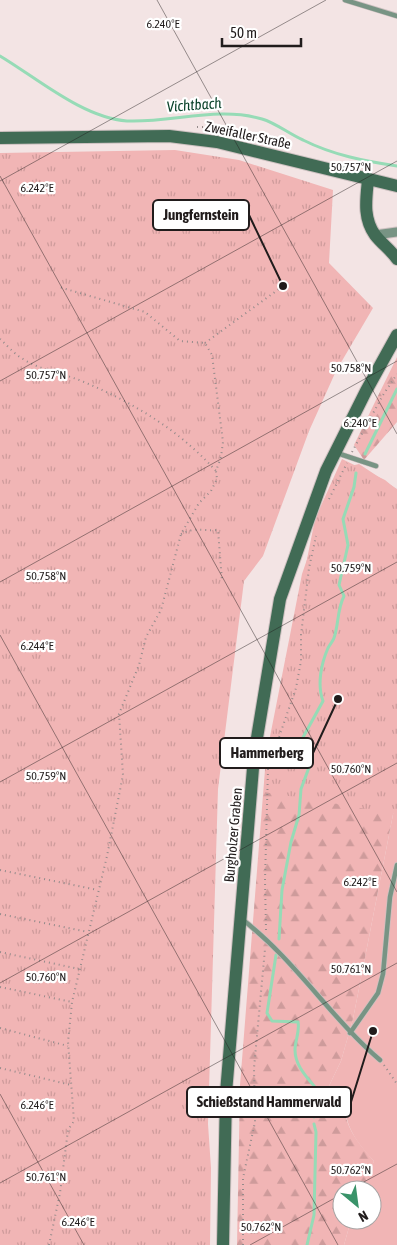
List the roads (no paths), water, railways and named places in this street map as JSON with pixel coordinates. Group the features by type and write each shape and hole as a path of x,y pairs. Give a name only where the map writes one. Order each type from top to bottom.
{"main road":[{"name":"Zweifaller Straße","path":"0,138 169,136 217,142 397,186"},
{"path":"368,180 365,210 375,235 397,259"},
{"name":"Burgholzer Graben","path":"223,1245 226,1093 254,756 280,599 326,471 366,391 397,335"}],"street":[{"path":"375,235 397,232"}],"lane":[{"path":"345,0 397,16"},
{"path":"335,453 376,466"},
{"path":"350,1033 378,992 383,974 390,897 397,865"},
{"path":"240,918 267,938 350,1033 380,1060"}],"waterway":[{"name":"Vichtbach","path":"0,56 61,96 94,113 110,118 144,121 212,114 245,115 267,121 298,138 337,154 397,166"},
{"path":"365,454 397,389"},
{"path":"279,939 282,890 291,842 299,815 301,789 311,762 310,754 301,741 323,701 320,688 323,661 334,638 340,606 344,596 339,585 348,545 343,519 354,487 356,473"},
{"path":"276,955 267,1013 272,1021 298,1022 295,1050 297,1062 303,1073 319,1092 314,1117"},
{"path":"307,1245 314,1215 316,1132 314,1124"}],"place":[{"name":"Jungfernstein","path":"283,286"},
{"name":"Hammerberg","path":"338,699"},
{"name":"Schießstand Hammerwald","path":"373,1031"}]}
